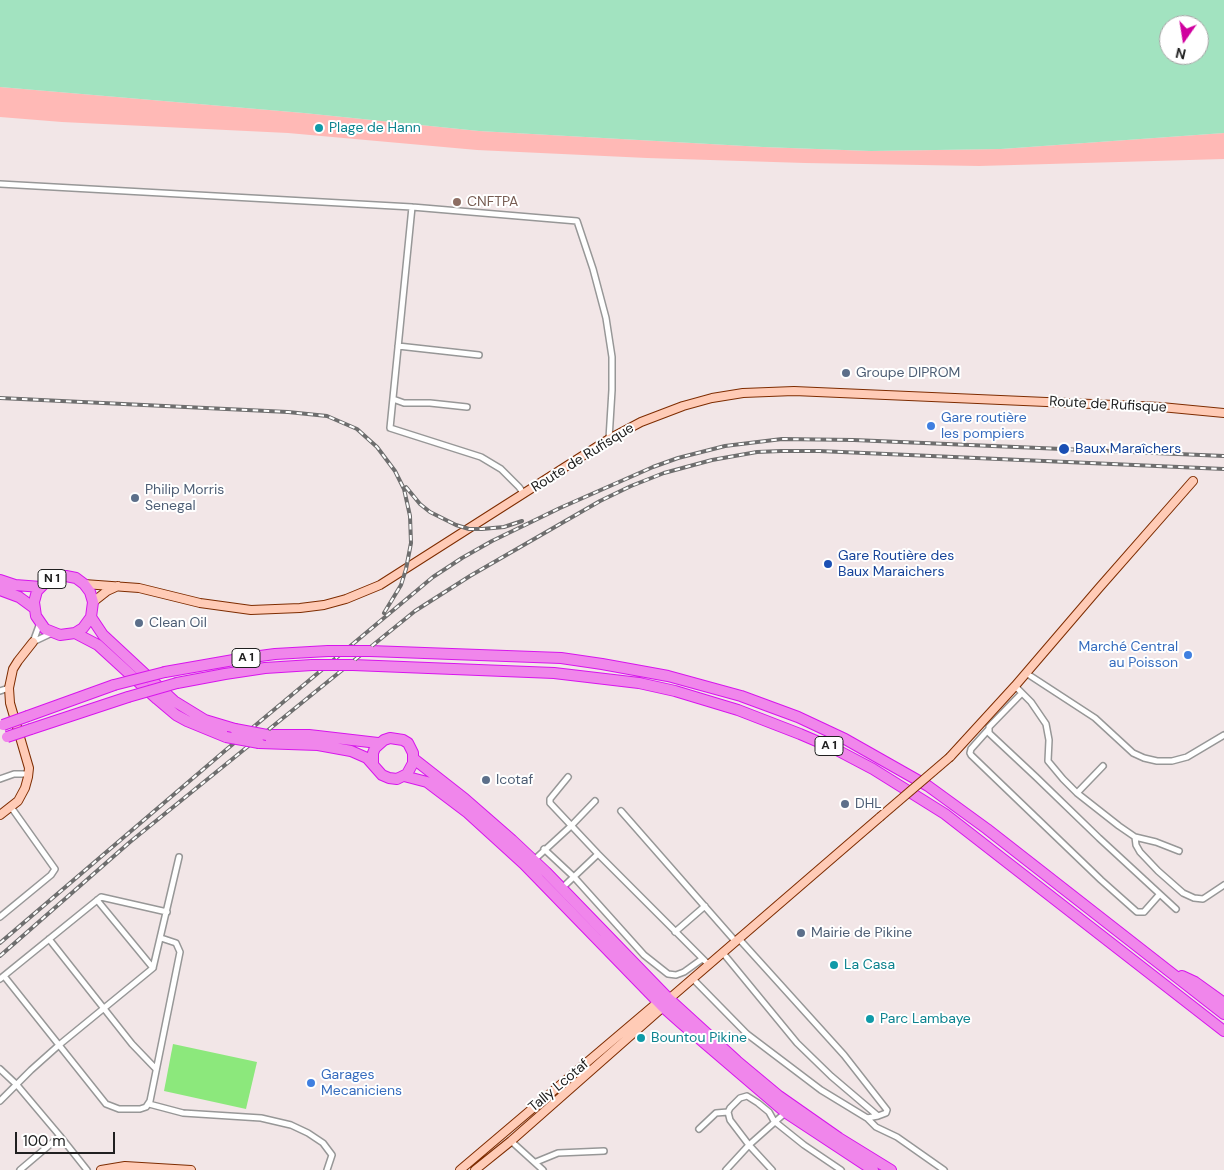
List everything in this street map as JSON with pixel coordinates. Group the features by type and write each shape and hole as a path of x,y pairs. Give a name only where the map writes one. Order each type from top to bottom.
{"highway":[{"name":"N 1","path":"52,633 40,623 34,608 35,597 48,580 66,576 76,578 90,592 93,602"},
{"name":"N 1","path":"0,580 15,585 41,587"},
{"name":"N 1","path":"0,590 19,598 34,608"},
{"path":"52,633 60,635 75,633 83,628 91,617 93,602"},
{"path":"91,617 103,635 174,701 205,720 235,729 267,735 329,737 378,744 390,738 403,740 411,748 414,759 410,770 404,776"},
{"path":"75,633 98,645 157,699 188,721 226,737 259,743 304,744 340,748 359,753 373,763"},
{"name":"A 1","path":"1,725 114,685 217,661 255,656 328,651 370,651 561,658 668,676 741,696 798,718 845,739 928,786 987,829 1224,1014"},
{"name":"A 1","path":"3,737 177,683 265,668 353,665 554,672 639,683 675,691 730,707 835,749 945,814 1224,1031"},
{"path":"378,744 373,753 373,763 376,770 382,776 389,778 404,776 419,779 434,786 493,834 664,1003 786,1112 873,1170"},
{"path":"414,759 466,799 562,888 664,1003 779,1096 839,1138 891,1170"},
{"path":"1172,972 1187,977 1224,1003"}],"street":[{"path":"0,184 412,207 577,222 593,269 606,318 612,370 609,439"},
{"path":"412,207 390,428 481,457 501,469 519,486 524,494"},
{"path":"398,346 479,355"},
{"name":"Route de Rufisque","path":"84,584 120,585 200,604 251,610 324,605 363,593 380,585 609,439 641,422 674,409 712,398 760,392 794,391 1123,405 1224,413"},
{"path":"393,399 404,403 430,403 467,407"},
{"path":"664,1003 950,757 1015,686 1193,481"},
{"path":"93,602 107,590 120,585"},
{"path":"0,815 22,795 28,774 29,768 10,702 9,688 13,669 33,642 40,623"},
{"path":"33,642 52,633"},
{"path":"1026,673 1095,718 1133,753 1144,758 1157,761 1172,761 1186,757 1224,735"},
{"path":"1015,686 1031,702 1046,724 1049,740 1048,760 1063,779 1077,793 1135,837 1156,842 1179,851"},
{"path":"0,691 9,688"},
{"path":"1022,693 971,748 971,755 1137,912 1144,912 1160,895"},
{"path":"988,730 990,735 1176,908"},
{"path":"1077,793 1103,766"},
{"path":"0,779 14,774 28,774"},
{"path":"568,777 549,801 570,826 709,965"},
{"path":"533,860 595,801"},
{"path":"0,917 52,875 55,869 11,807"},
{"path":"621,811 704,906 844,1055 887,1110 886,1113 867,1118"},
{"path":"1135,837 1136,845 1140,852 1183,893 1194,898 1203,899 1224,885"},
{"path":"544,849 574,877 629,940 668,974 676,975 684,972 702,959"},
{"path":"562,888 598,854"},
{"path":"0,1101 59,1045 153,968 179,857"},
{"path":"166,912 101,897 2,977 102,1099 112,1108 140,1109 149,1104 183,1113 261,1118 291,1124 323,1143 332,1155 328,1170"},
{"path":"97,900 153,968"},
{"path":"676,932 704,906"},
{"path":"149,1104 180,952 176,943 161,938"},
{"path":"49,939 132,1044 156,1069"},
{"path":"722,953 797,1043 830,1076 878,1116"},
{"path":"693,979 747,1034 760,1044 821,1090 867,1118 876,1127 897,1138 944,1170"},
{"name":"Tally Lcotaf","path":"475,1170 511,1142 664,1003"},
{"name":"Tally Lcotaf","path":"460,1170 664,1003"},
{"path":"0,1069 17,1085 87,1170"},
{"path":"698,1129 716,1113 728,1112 740,1098 747,1096 769,1112 774,1121 833,1168 841,1170"},
{"path":"728,1112 730,1120 749,1145 772,1170"},
{"path":"726,1170 749,1145 786,1112"},
{"path":"20,1170 60,1136"},
{"path":"511,1142 543,1170"},
{"path":"536,1162 558,1153 604,1151"},
{"path":"102,1170 125,1166 191,1170"}],"sand":[{"name":"Plage de Hann","path":"0,87 304,113 479,131 763,147 871,151 1001,149 1224,133 1224,159 979,166 647,158 477,150 288,133 62,122 0,117"}],"green space":[{"path":"173,1044 257,1062 246,1109 164,1091"}],"shaded area":[{"path":"0,0 1224,0 1224,133 1001,149 871,151 763,147 479,131 304,113 0,87"}],"railway":[{"path":"0,398 288,412 327,416 357,429 377,447 395,471 404,489 410,516 411,543 406,569 401,585 384,613"},
{"path":"0,943 227,749 433,577 492,541 560,508 653,467 678,458 725,446 782,439 854,440 1224,456"},
{"path":"0,956 130,842 415,611 470,576 600,501 631,486 664,473 712,460 757,452 781,451 819,451 1224,469"},
{"path":"406,487 420,504 430,512 456,525 469,529 504,527 522,521"}],"place":[{"name":"Plage de Hann","path":"319,128"},
{"name":"CNFTPA","path":"457,202"},
{"name":"Groupe DIPROM","path":"846,373"},
{"name":"Gare routière les pompiers","path":"931,426"},
{"name":"Baux Maraîchers","path":"1064,449"},
{"name":"Philip Morris Senegal","path":"135,498"},
{"name":"Gare Routière des Baux Maraichers","path":"828,564"},
{"name":"Clean Oil","path":"139,623"},
{"name":"Marché Central au Poisson","path":"1188,655"},
{"name":"Icotaf","path":"486,780"},
{"name":"DHL","path":"845,804"},
{"name":"Mairie de Pikine","path":"801,933"},
{"name":"La Casa","path":"834,965"},
{"name":"Parc Lambaye","path":"870,1019"},
{"name":"Bountou Pikine","path":"641,1038"},
{"name":"Garages Mecaniciens","path":"311,1083"}]}
